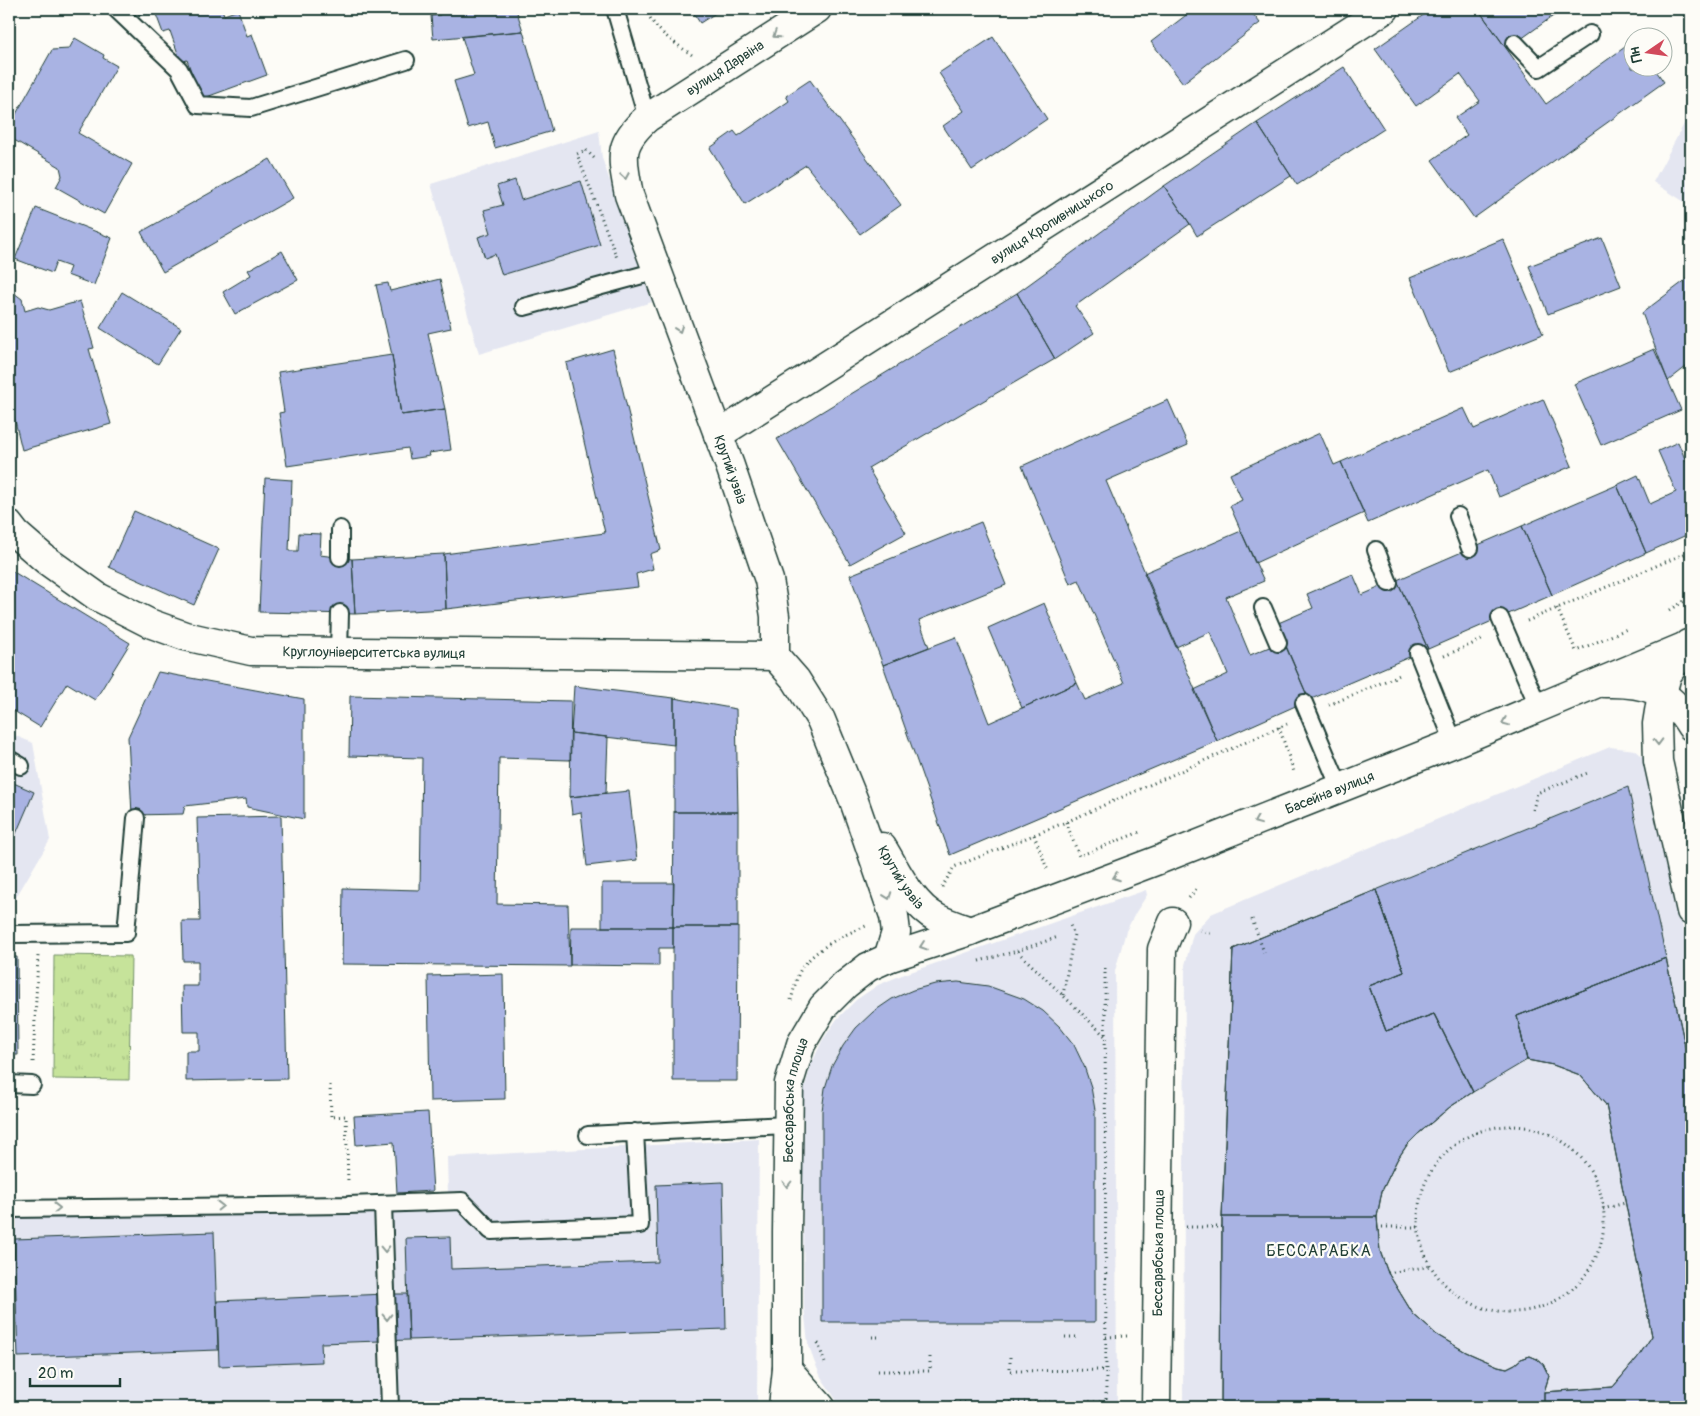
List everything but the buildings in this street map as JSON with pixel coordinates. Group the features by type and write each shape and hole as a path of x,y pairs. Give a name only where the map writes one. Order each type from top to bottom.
{"street":[{"name":"вулиця Дарвіна","path":"641,124 818,9"},
{"name":"вулиця Кропивницького","path":"718,435 1385,9"},
{"name":"Крутий узвіз","path":"641,124 624,147 624,166 628,195 718,435 768,580 775,616 775,656 796,680 821,720 854,801 894,916 896,932 888,958"},
{"name":"Круглоуніверситетська вулиця","path":"11,535 98,598 149,623 184,636 251,650 775,656"},
{"name":"Басейна вулиця","path":"970,931 1161,859 1454,743 1690,644"},
{"path":"1690,644 1667,675 1662,693 1658,724 1658,761 1691,911"},
{"path":"1598,683 1641,684 1662,693 1682,711 1691,726"},
{"name":"Крутий узвіз","path":"854,801 920,905 935,917 970,931"},
{"name":"Бессарабська площа","path":"1156,1407 1162,950 1173,922"},
{"name":"Бессарабська площа","path":"783,1407 787,1369 787,1125 789,1083 801,1044 823,1006 868,967 888,958 970,931"},
{"path":"787,1369 821,1407"}],"lane":[{"path":"116,9 179,68 198,105 251,108 406,60"},
{"path":"615,9 641,124"},
{"path":"1515,43 1539,68 1590,34"},
{"path":"524,307 658,271"},
{"path":"1458,516 1470,548"},
{"path":"340,529 340,557"},
{"path":"1376,550 1390,584"},
{"path":"1263,608 1278,643"},
{"path":"339,652 340,613"},
{"path":"1500,618 1539,708"},
{"path":"1418,653 1454,743"},
{"path":"1304,703 1340,788"},
{"path":"9,934 126,933 136,818"},
{"path":"9,1084 32,1085"},
{"path":"588,1134 787,1125"},
{"path":"9,1209 348,1205 462,1201 491,1231 640,1225 635,1132"},
{"path":"383,1204 390,1407"}],"path":[{"path":"646,9 667,38 694,56"},
{"path":"594,158 586,150 577,154 607,235"},
{"path":"1670,610 1691,597"},
{"path":"1557,608 1576,651 1629,628"},
{"path":"1279,727 1294,772 1286,776"},
{"path":"1533,810 1537,793 1590,772"},
{"path":"1066,822 1079,856 1140,832"},
{"path":"1252,919 1266,955"},
{"path":"32,1085 39,933"},
{"path":"979,962 1058,937"},
{"path":"1017,951 1105,1036"},
{"path":"849,1403 1106,1402 1105,965"},
{"path":"330,1085 331,1117 346,1116 348,1205"},
{"path":"1514,1126 1545,1132 1572,1148 1592,1171 1603,1199 1604,1230 1596,1259 1579,1284 1555,1302 1526,1311 1496,1311 1467,1301 1443,1283 1426,1257 1418,1227 1421,1196 1433,1167 1455,1144 1483,1130 1514,1126"},
{"path":"1603,1209 1625,1203"},
{"path":"1209,1226 1223,1227"},
{"path":"1377,1227 1418,1227"},
{"path":"1388,1273 1432,1266"},
{"path":"816,1337 828,1371"},
{"path":"872,1337 878,1337"},
{"path":"1065,1337 1076,1337"},
{"path":"878,1371 930,1370 930,1357"},
{"path":"1010,1357 1010,1370 1106,1370"}],"shaded area":[{"path":"1691,111 1691,206 1653,182"},
{"path":"599,131 602,158 652,302 479,354 431,184"},
{"path":"9,733 33,743 50,840 9,909"},
{"path":"1610,747 1635,750 1647,760 1691,966 1691,1407 1183,1407 1185,965 1193,934 1211,914"},
{"path":"1146,890 1147,895 1126,931 1115,971 1117,1407 841,1407 821,1377 814,1361 808,1343 804,1307 802,1116 804,1090 811,1065 822,1041 837,1019 856,1000 878,985"},
{"path":"759,1139 757,1407 9,1407 9,1203 352,1201 448,1195 447,1157"}],"green space":[{"path":"54,955 131,956 129,1080 53,1079"}],"district":[{"name":"БЕССАРАБКА","path":"1319,1251"}]}
